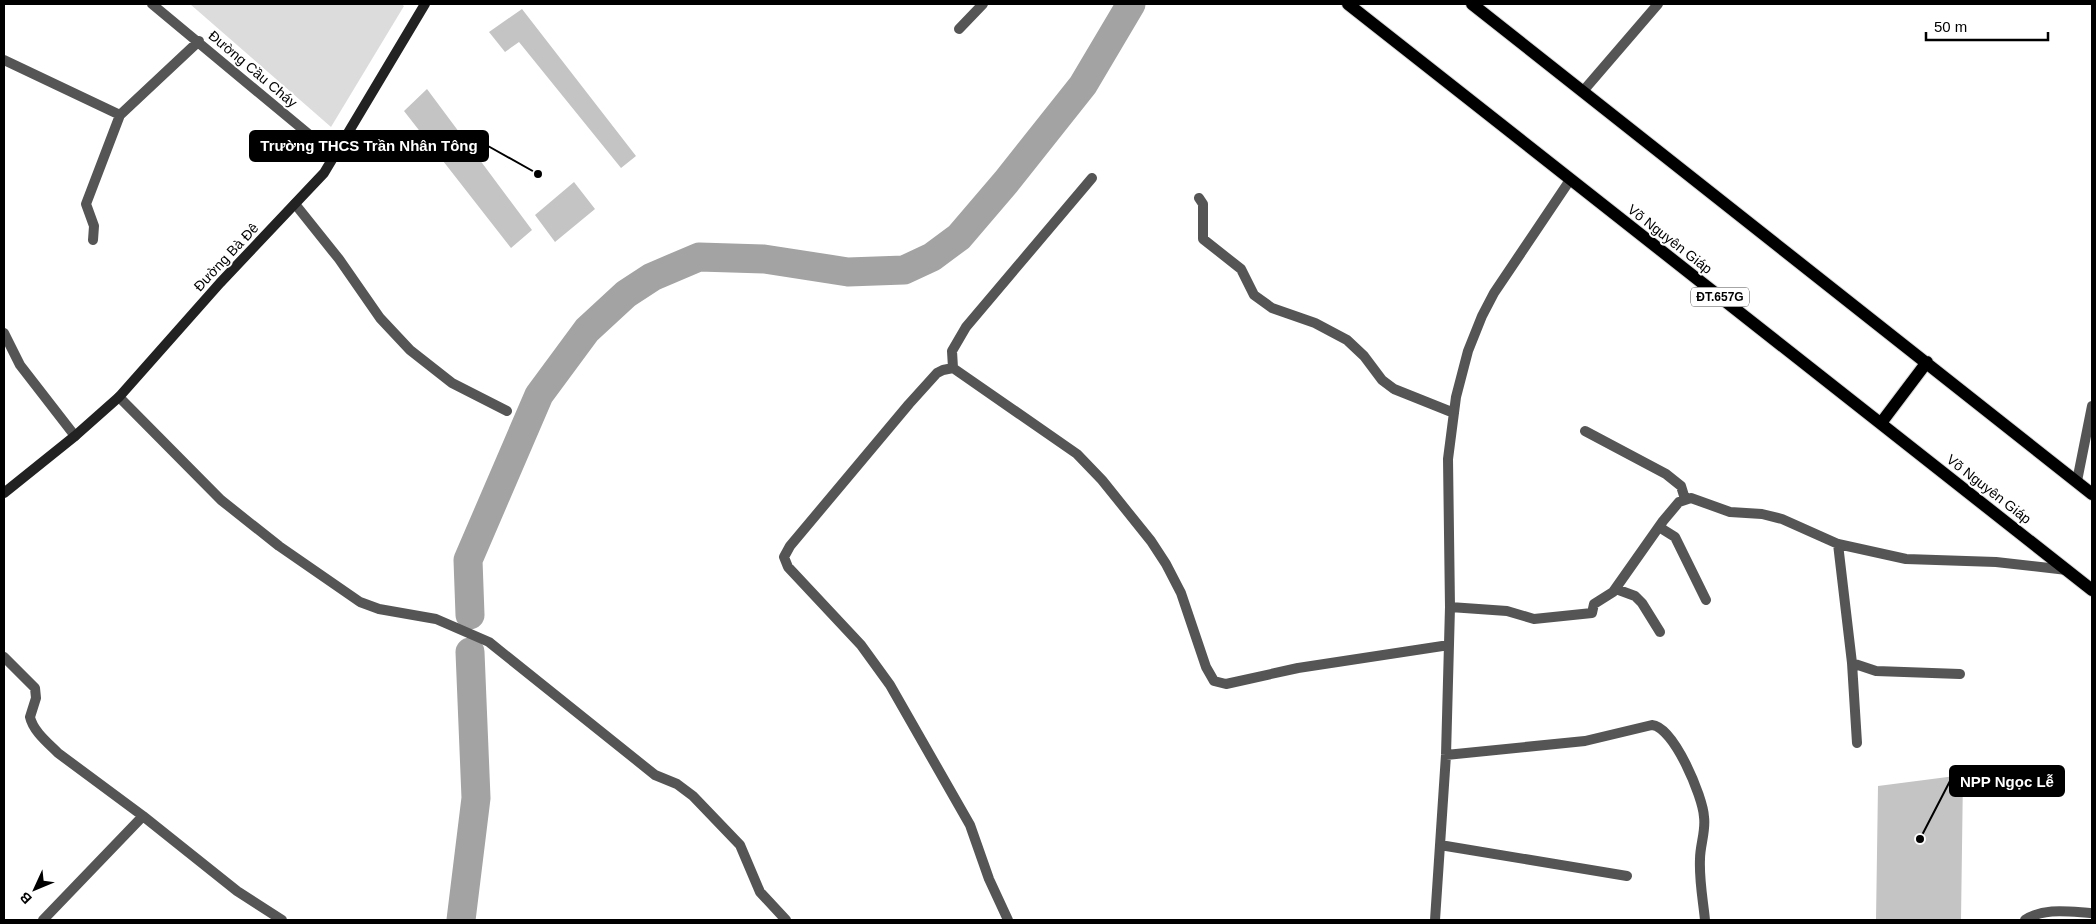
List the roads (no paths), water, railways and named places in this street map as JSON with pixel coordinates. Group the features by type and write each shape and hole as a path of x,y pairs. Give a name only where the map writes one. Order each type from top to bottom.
{"main road":[{"name":"Võ Nguyên Giáp","path":"1348,4 2092,590"},
{"path":"1472,4 1584,90 2092,494"},
{"path":"1881,423 1926,362"}],"street":[{"name":"Đường Cầu Cháy","path":"152,4 199,41 335,156"},
{"path":"959,29 984,4"},
{"path":"1584,90 1658,4"},
{"name":"Đường Bà Đê","path":"4,493 76,436 118,398 220,283 324,173 420,6"},
{"path":"93,240 94,226 86,204 120,115 199,41"},
{"path":"4,60 120,115"},
{"path":"953,368 952,351 966,327 1092,178"},
{"path":"1435,920 1446,755 1450,607 1447,469 1454,413 1468,351 1482,316 1499,285 1570,180"},
{"path":"1200,198 1203,204 1203,239 1241,269 1254,295 1272,308 1315,323 1347,340 1364,356 1382,380 1394,389 1454,413"},
{"path":"295,204 339,258 380,318 410,350 452,383 507,411"},
{"path":"4,333 20,366 76,436"},
{"path":"1008,920 989,879 970,825 897,696 870,656 795,576 788,567 784,557 790,546 909,404 943,370 953,368 1077,454 1102,480 1151,541 1166,564 1181,593 1206,667 1214,681 1226,684 1298,668 1448,645"},
{"path":"118,398 221,500 279,546 354,598 379,609 436,619 489,642 655,775 677,784 694,796 740,845 760,892 786,920"},
{"path":"2076,481 2092,406"},
{"path":"1585,431 1666,474 1681,486 1685,499"},
{"path":"1450,607 1507,611 1534,619 1561,618 1592,613 1594,604 1616,589 1659,527 1679,502 1691,498 1730,512 1762,514 1782,518 1838,544 1913,560 1996,562 2067,570"},
{"path":"1659,527 1676,537 1706,600"},
{"path":"1838,544 1852,663 1857,743"},
{"path":"1616,589 1635,596 1642,602 1660,632"},
{"path":"4,657 35,688 37,693 31,710 31,722 58,753 143,816 237,891 282,920"},
{"path":"1852,663 1876,671 1960,674"},
{"path":"1446,755 1585,741 1657,725 1672,740 1701,801 1704,824 1700,865 1705,920"},
{"path":"43,920 143,816"},
{"path":"1440,846 1627,876"},
{"path":"2025,920 2033,915 2047,912 2092,913"}],"waterway":[{"path":"470,615 468,560 539,395 587,330 626,294 652,277 699,257 764,259 848,272 904,270 932,257 959,237 1006,182 1083,85 1131,4"},
{"path":"461,920 476,798 470,652"}],"place":[{"name":"Trường THCS Trần Nhân Tông","path":"538,174"},
{"name":"NPP Ngọc Lễ","path":"1920,839"}]}
